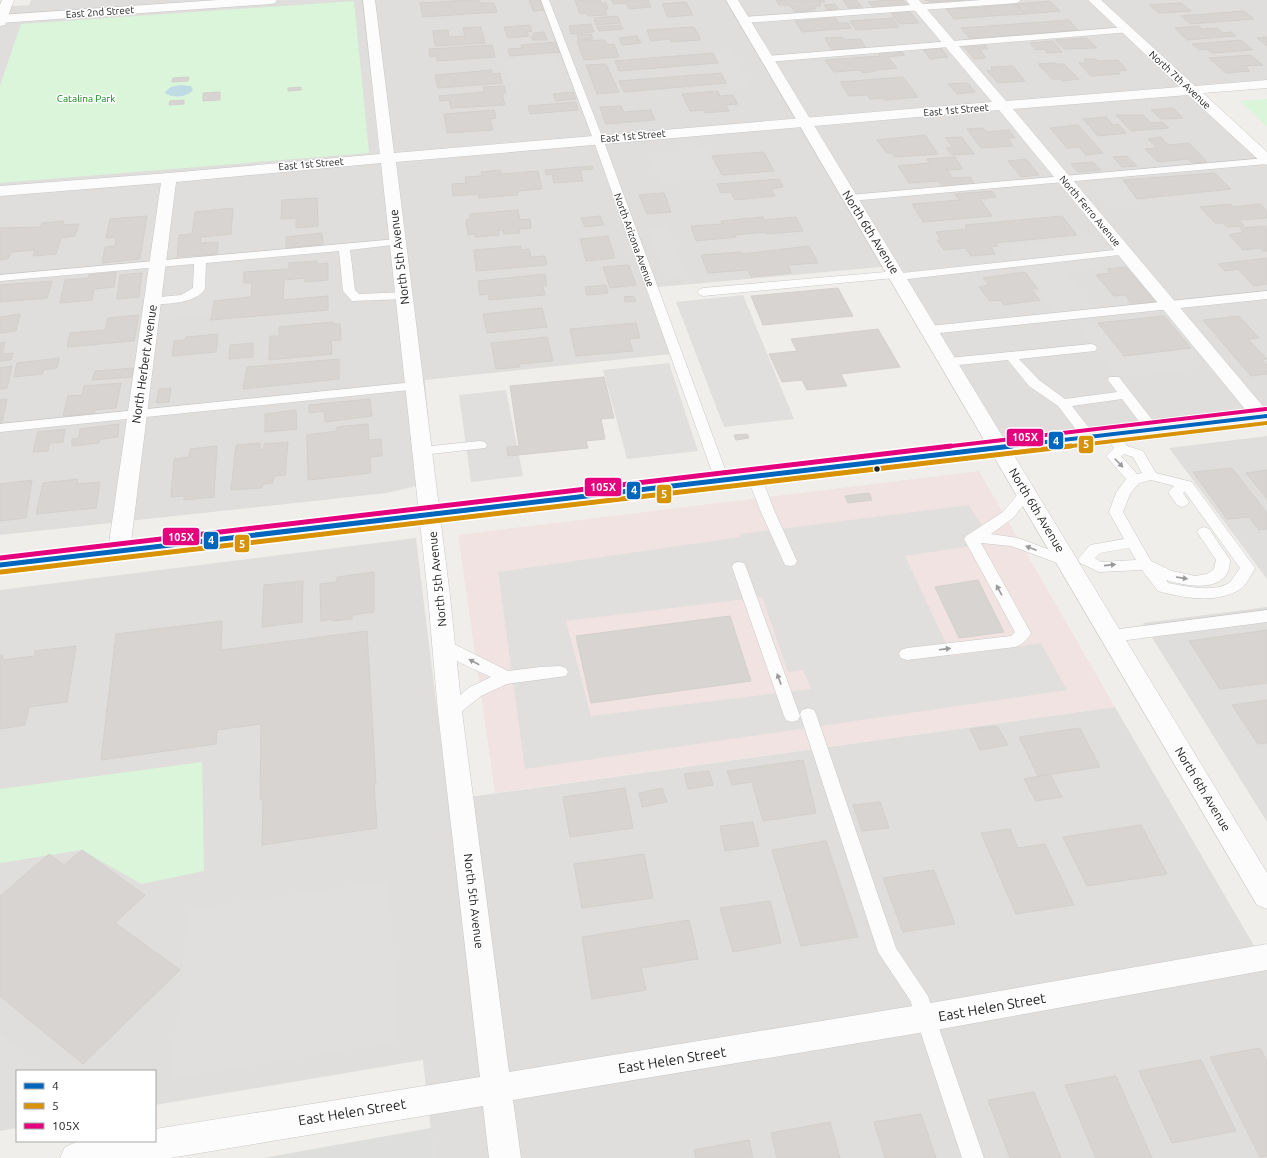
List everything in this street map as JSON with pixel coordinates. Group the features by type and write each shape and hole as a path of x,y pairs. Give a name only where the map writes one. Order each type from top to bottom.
{"main road":[{"path":"0,565 1089,437 1116,442 1152,429 1265,418"}],"street":[{"path":"0,20 8,0"},
{"name":"East 2nd Street","path":"0,20 185,3 271,0"},
{"name":"North 5th Avenue","path":"369,0 430,515 450,712 505,1158"},
{"name":"North 6th Avenue","path":"732,0 850,198 898,275 1026,492 1076,560 1112,636 1267,897"},
{"name":"North 7th Avenue","path":"1094,0 1267,161"},
{"name":"North Ferro Avenue","path":"915,4 1003,106 1169,306 1265,418"},
{"name":"East 1st Street","path":"0,191 169,178 598,139 1267,84"},
{"name":"North Herbert Avenue","path":"119,550 169,178"},
{"name":"East Helen Street","path":"76,1158 925,1018 1267,957"}],"lane":[{"name":"North Arizona Avenue","path":"545,0 598,139 722,480"},
{"path":"744,20 915,4 1017,0"},
{"path":"767,59 1127,30"},
{"path":"850,198 1267,161"},
{"path":"0,278 397,242"},
{"path":"344,246 349,291 356,298 404,295"},
{"path":"703,292 898,275 1124,252"},
{"path":"153,301 184,298 199,289 200,259"},
{"path":"930,330 1267,295"},
{"path":"949,362 1091,348"},
{"path":"1011,356 1023,374 1036,386 1063,403 1089,437"},
{"path":"1114,380 1152,429"},
{"path":"0,428 414,386"},
{"path":"1063,403 1126,395"},
{"path":"1134,479 1113,456 1116,442 1138,454 1151,476"},
{"path":"422,451 480,445"},
{"path":"754,476 766,510 790,561"},
{"path":"1151,476 1187,484 1248,568 1235,586 1218,592 1198,594 1163,587 1146,564 1116,512 1123,494 1134,479 1151,476"},
{"path":"1182,502 1175,492 1187,484"},
{"path":"971,539 1008,515 1026,492"},
{"path":"971,539 988,538 1013,541 1099,567 1146,564 1169,576 1195,581 1211,579 1221,571 1223,560 1204,532"},
{"path":"907,654 1015,641 1023,633 971,539"},
{"path":"1076,560 1095,549 1134,542"},
{"path":"739,567 800,715 888,952 918,996 973,1158"},
{"path":"1112,636 1267,616"},
{"path":"444,645 468,659 506,677"},
{"path":"450,712 466,697 488,684 506,677 560,672"}],"shaded area":[{"path":"31,0 1267,0 1267,84 1192,90 1267,160 1267,415 1000,448 892,266 658,287 681,353 425,380 433,482 387,493 0,535 0,7 29,5"},
{"path":"731,49 750,86 730,87 712,50"},
{"path":"556,56 564,78 508,82 501,61"},
{"path":"706,149 719,178 660,184 648,154"},
{"path":"1123,180 1143,205 1107,209 1088,183"},
{"path":"667,226 687,277 666,279 646,227"},
{"path":"1098,237 1116,257 1096,259 1103,268 1066,272 1093,308 1055,312 1006,246"},
{"path":"244,263 243,283 252,283 251,297 214,301 212,315 158,320 164,271"},
{"path":"743,295 794,419 724,427 676,302"},
{"path":"1098,323 1124,356 1191,348 1206,367 1118,378 1079,327"},
{"path":"669,363 698,451 627,459 603,370"},
{"path":"506,390 523,476 471,482 459,395"},
{"path":"1267,436 1267,579 1169,448"},
{"path":"979,471 1115,707 495,793 458,535"},
{"path":"969,505 992,543 905,556 952,656 1041,643 1067,690 525,769 498,572 741,537 740,534","holes":["762,597 788,672 803,670 811,689 591,716 566,621"]},
{"path":"416,538 448,800 1115,707 1267,968 1267,1158 434,1158 423,1060 156,1105 156,1070 16,1070 16,1128 0,1131 0,590"},
{"path":"1267,607 1267,822 1143,623"},
{"path":"389,881 398,1042 171,1078 188,910"},
{"path":"0,1032 44,1070 16,1070 16,1099 0,1102"},
{"path":"431,1128 434,1158 263,1158"}],"green space":[{"name":"Catalina Park","path":"354,1 369,153 0,183 0,86 21,24"},
{"path":"1267,99 1267,126 1239,101"},
{"path":"202,762 204,871 141,884 82,850 0,863 0,789"}],"water":[{"path":"179,85 191,86 193,90 184,96 176,97 165,93 171,87"}],"building":[{"path":"479,0 481,3 494,3 497,12 423,17 420,3"},
{"path":"529,0 542,0 546,10 533,11"},
{"path":"575,0 600,0 601,3 606,3 608,9 605,9 607,15 588,16 587,13 580,14"},
{"path":"611,0 648,0 651,7 629,9 626,3 613,4"},
{"path":"776,0 824,0 825,2 819,2 821,6 814,6 816,9 811,9 812,11 795,12 790,5 779,5"},
{"path":"843,0 856,0 862,7 848,8"},
{"path":"903,0 908,6 874,8 868,2"},
{"path":"925,0 965,0 930,3 929,1"},
{"path":"1050,1 1060,11 1025,14 1016,4"},
{"path":"686,2 693,15 668,17 662,4"},
{"path":"1181,3 1191,11 1159,13 1149,5"},
{"path":"835,4 838,9 827,10 824,5"},
{"path":"1015,4 1025,14 991,16 982,7"},
{"path":"982,7 991,16 954,19 946,9"},
{"path":"909,11 919,23 900,24 891,13"},
{"path":"1244,11 1254,19 1191,24 1181,16"},
{"path":"617,16 621,23 596,25 594,18"},
{"path":"834,16 839,23 848,23 851,28 802,32 795,21 823,19 821,17"},
{"path":"893,18 899,27 856,30 850,21"},
{"path":"1069,20 1078,30 970,39 961,28"},
{"path":"591,24 594,32 571,34 569,26"},
{"path":"530,25 532,31 527,32 529,36 508,38 504,27"},
{"path":"621,25 623,29 599,31 597,27"},
{"path":"1199,26 1202,29 1217,28 1223,33 1231,32 1236,36 1187,40 1175,28"},
{"path":"481,27 485,43 435,46 433,31 448,30 449,37 465,36 463,28"},
{"path":"694,27 701,40 671,42 670,39 651,41 647,30"},
{"path":"544,32 547,40 533,40 531,36 534,36 533,33"},
{"path":"591,34 593,39 578,40 577,35"},
{"path":"637,36 641,43 622,45 619,38"},
{"path":"842,37 844,40 860,39 866,48 832,50 825,38"},
{"path":"1267,37 1267,46 1257,38"},
{"path":"1087,38 1097,48 1064,49 1055,40"},
{"path":"605,40 607,45 614,44 619,57 584,60 577,41"},
{"path":"1241,40 1253,50 1212,53 1207,49 1199,50 1192,44"},
{"path":"1053,41 1062,52 1047,53 1044,49 1036,50 1030,43"},
{"path":"557,42 561,52 510,56 508,49 522,48 521,45"},
{"path":"984,44 988,49 979,49 986,58 974,59 963,46"},
{"path":"492,45 495,57 437,61 436,56 430,57 429,49"},
{"path":"941,48 948,57 930,59 923,49"},
{"path":"901,51 905,55 888,57 897,68 875,70 876,71 863,73 860,70 834,72 825,60 880,56 878,52"},
{"path":"713,53 718,63 619,71 615,61"},
{"path":"1250,55 1263,65 1245,66 1250,71 1226,73 1209,58"},
{"path":"1084,59 1096,59 1098,61 1118,60 1127,70 1117,71 1120,74 1091,76 1079,63 1087,63"},
{"path":"606,64 619,92 597,94 586,65"},
{"path":"1038,64 1064,64 1079,79 1062,81 1060,79 1052,79"},
{"path":"1013,66 1025,81 998,83 987,71 993,70 991,67"},
{"path":"492,70 492,74 500,73 502,83 438,88 435,75"},
{"path":"721,73 726,83 624,92 619,81"},
{"path":"189,77 188,81 172,82 173,78"},
{"path":"903,77 918,97 885,100 883,98 870,99 868,95 849,96 840,82"},
{"path":"968,83 975,92 957,94 948,84"},
{"path":"504,86 506,93 502,94 505,105 451,108 449,100 440,101 439,96 484,92 483,87"},
{"path":"301,87 301,90 288,91 288,88"},
{"path":"718,91 720,96 733,95 738,104 726,105 729,111 705,113 704,110 690,111 682,94"},
{"path":"220,92 220,100 203,101 203,93"},
{"path":"573,92 576,99 556,101 553,94"},
{"path":"184,100 184,104 169,105 170,101"},
{"path":"576,102 578,110 530,114 528,106"},
{"path":"621,106 624,112 651,110 655,120 606,124 600,107"},
{"path":"1173,108 1183,118 1161,119 1151,110"},
{"path":"494,110 496,118 490,119 493,130 447,133 444,114"},
{"path":"1116,115 1143,115 1151,123 1162,122 1169,128 1131,131"},
{"path":"1106,117 1113,125 1118,124 1126,133 1098,136 1083,119"},
{"path":"1078,125 1103,153 1086,155 1079,147 1067,148 1050,128"},
{"path":"983,128 986,132 1009,130 1015,138 1008,138 1013,146 981,148 967,129"},
{"path":"925,135 938,154 895,157 892,153 887,153 877,140"},
{"path":"962,137 974,154 952,155 946,148 953,147 945,138"},
{"path":"1161,137 1168,145 1189,143 1207,162 1192,163 1188,159 1158,162 1145,149 1157,148 1148,139"},
{"path":"764,152 774,171 722,175 712,156"},
{"path":"1127,156 1137,166 1122,167 1113,157"},
{"path":"955,157 963,169 947,170 953,178 970,177 974,184 943,187 939,181 909,183 898,166 929,163 927,159"},
{"path":"1026,159 1039,175 1021,177 1008,161"},
{"path":"1093,162 1101,170 1078,172 1071,164"},
{"path":"592,166 593,169 580,170 583,181 554,183 552,174 546,175 545,170"},
{"path":"500,170 501,174 538,171 542,189 518,191 517,195 479,198 478,194 453,196 452,184 466,183 465,177 482,176 481,172"},
{"path":"1215,173 1231,189 1137,199 1123,180"},
{"path":"779,179 783,187 771,189 775,196 735,200 731,192 721,193 717,184"},
{"path":"992,191 996,197 980,199 992,216 923,222 912,204 960,200 955,194"},
{"path":"664,193 671,212 647,214 639,195"},
{"path":"317,198 318,226 296,228 296,218 281,219 282,200"},
{"path":"1231,204 1233,207 1260,204 1267,211 1267,218 1239,220 1244,226 1227,227 1223,223 1215,223 1200,207"},
{"path":"233,208 231,234 201,237 200,243 218,242 217,254 177,257 179,235 192,234 195,212"},
{"path":"518,210 520,220 530,219 531,228 519,229 520,233 504,234 503,230 498,231 499,235 475,237 474,234 468,235 466,220 470,219 470,214"},
{"path":"147,216 140,259 102,263 105,247 115,246 116,237 106,238 110,219"},
{"path":"600,216 604,225 585,227 581,218"},
{"path":"1062,216 1077,235 995,243 998,246 991,247 995,254 971,256 965,248 944,250 937,240 941,240 936,232 967,229 965,225"},
{"path":"763,217 764,220 796,217 803,231 766,234 767,232 696,241 691,226 722,224 721,221"},
{"path":"64,221 63,225 79,224 75,236 61,238 56,254 33,256 35,250 11,252 8,259 0,260 0,228 41,227 42,223"},
{"path":"1265,226 1267,229 1267,251 1263,251 1260,248 1243,250 1229,235 1243,232 1240,228"},
{"path":"322,233 323,244 286,248 286,237"},
{"path":"608,236 615,258 586,261 580,239"},
{"path":"521,246 521,250 529,249 531,257 545,256 547,265 476,271 474,250"},
{"path":"809,246 818,263 788,265 791,273 751,277 748,270 708,273 701,255 741,252 742,254"},
{"path":"1267,258 1267,284 1254,286 1238,269 1225,271 1218,264"},
{"path":"317,261 317,264 328,263 328,280 305,282 305,278 284,280 283,300 328,296 328,310 210,320 214,301 251,297 252,283 243,283 244,272 289,269 289,263"},
{"path":"629,265 636,285 610,288 603,267"},
{"path":"1126,267 1157,303 1133,305 1125,295 1114,296 1096,275 1110,273 1107,269"},
{"path":"116,272 114,287 94,289 92,300 60,303 65,280 88,278 89,275"},
{"path":"1025,272 1038,289 1031,289 1040,300 1004,305 1000,300 990,301 979,287 989,285 983,278"},
{"path":"142,273 139,297 117,299 120,275"},
{"path":"545,274 547,286 543,286 545,295 489,300 488,294 480,295 478,281"},
{"path":"52,281 47,298 0,302 0,285"},
{"path":"606,285 608,293 587,295 585,287"},
{"path":"838,288 853,316 763,325 751,296"},
{"path":"633,296 636,301 625,302 624,297"},
{"path":"542,308 547,327 487,333 483,314"},
{"path":"20,314 16,331 0,333 0,317"},
{"path":"139,315 134,341 67,347 70,333 105,330 108,318"},
{"path":"1164,316 1191,348 1124,356 1098,323"},
{"path":"1239,316 1259,338 1248,339 1267,359 1262,360 1267,365 1267,374 1251,376 1203,320"},
{"path":"333,322 333,324 340,324 341,340 331,341 332,354 269,360 270,336 279,336 279,327"},
{"path":"636,323 640,338 629,339 633,351 576,356 570,329"},
{"path":"878,329 900,367 841,374 847,386 807,390 802,380 782,382 769,354 797,351 791,339"},
{"path":"218,334 216,352 172,356 174,341 185,340 186,337"},
{"path":"547,337 553,361 519,364 520,367 496,369 491,343"},
{"path":"5,342 2,354 13,353 11,360 0,361 0,343"},
{"path":"253,343 253,357 229,359 230,345"},
{"path":"59,358 57,368 43,370 42,374 14,377 17,363"},
{"path":"339,359 339,379 243,389 247,367"},
{"path":"12,366 7,388 0,389 0,368"},
{"path":"134,368 132,377 92,380 95,371"},
{"path":"604,377 614,418 601,419 605,439 586,441 588,448 508,456 507,447 519,446 510,386"},
{"path":"121,383 116,408 95,410 94,414 63,416 68,396 82,395 84,386"},
{"path":"171,388 169,402 156,403 159,389"},
{"path":"7,399 2,423 0,423 0,400"},
{"path":"370,399 372,416 325,422 324,411 309,413 309,405"},
{"path":"296,410 297,429 265,432 265,414"},
{"path":"119,424 118,437 100,439 99,443 72,446 72,439 79,438 80,429"},
{"path":"368,424 369,440 381,439 382,456 370,457 371,473 308,480 307,435 337,431 337,427"},
{"path":"65,429 63,442 50,443 48,451 33,452 38,432"},
{"path":"747,434 749,438 736,440 734,435"},
{"path":"288,442 285,475 274,476 273,483 262,484 262,488 231,490 236,445 260,443 260,450 264,449 264,444"},
{"path":"217,446 214,497 184,500 184,496 171,497 174,459 189,457 190,449"},
{"path":"1232,468 1267,513 1267,529 1259,530 1249,517 1227,519 1193,472"},
{"path":"1267,470 1267,499 1246,473"},
{"path":"78,479 77,484 100,482 96,508 36,514 43,483"},
{"path":"32,480 26,518 0,521 0,484"},
{"path":"869,493 872,500 848,503 845,496"},
{"path":"374,572 374,612 352,615 352,619 333,621 333,619 321,621 320,584 337,582 337,577"},
{"path":"978,580 1004,632 959,638 935,587"},
{"path":"303,581 302,622 262,627 264,585"},
{"path":"730,616 751,681 591,703 576,636"},
{"path":"222,621 221,650 367,631 376,784 374,784 377,828 262,845 263,800 260,800 261,724 217,730 216,744 101,760 116,634"},
{"path":"1267,630 1267,683 1220,689 1189,641"},
{"path":"76,646 67,702 29,707 25,725 0,729 0,655 3,655 2,660 35,656 35,651"},
{"path":"1267,700 1267,743 1258,744 1232,705"},
{"path":"997,726 1008,745 980,750 970,729"},
{"path":"1080,728 1100,767 1038,776 1019,737"},
{"path":"803,760 816,813 763,821 752,782 732,785 727,771"},
{"path":"709,771 713,785 688,789 684,774"},
{"path":"1050,774 1062,797 1036,801 1024,779"},
{"path":"625,788 633,828 570,837 563,797"},
{"path":"662,788 667,802 642,807 639,793"},
{"path":"880,802 889,828 862,831 853,805"},
{"path":"753,822 759,846 725,851 720,826"},
{"path":"1141,825 1167,874 1087,886 1063,837"},
{"path":"1010,829 1018,848 1045,844 1074,905 1016,914 981,833"},
{"path":"826,841 858,937 801,946 772,850"},
{"path":"82,850 145,895 115,923 180,970 83,1064 0,996 0,896 49,854 64,865"},
{"path":"644,854 653,898 582,908 574,864"},
{"path":"934,870 955,924 903,932 883,878"},
{"path":"770,901 781,943 733,952 720,908"},
{"path":"689,920 698,959 641,968 646,990 592,999 582,937"},
{"path":"1260,1048 1267,1061 1267,1156 1260,1157 1210,1057"},
{"path":"1201,1060 1236,1131 1172,1143 1139,1071"},
{"path":"1116,1076 1152,1158 1096,1158 1065,1085"},
{"path":"1034,1092 1061,1158 1010,1158 988,1100"},
{"path":"921,1114 936,1158 885,1158 874,1122"},
{"path":"830,1122 840,1158 777,1158 771,1133"},
{"path":"749,1140 753,1158 696,1158 694,1150"}],"transit line":[{"name":"105X","path":"0,558 1266,409"},
{"name":"4","path":"0,565 1267,416"},
{"name":"5","path":"1,572 1267,423"}]}
